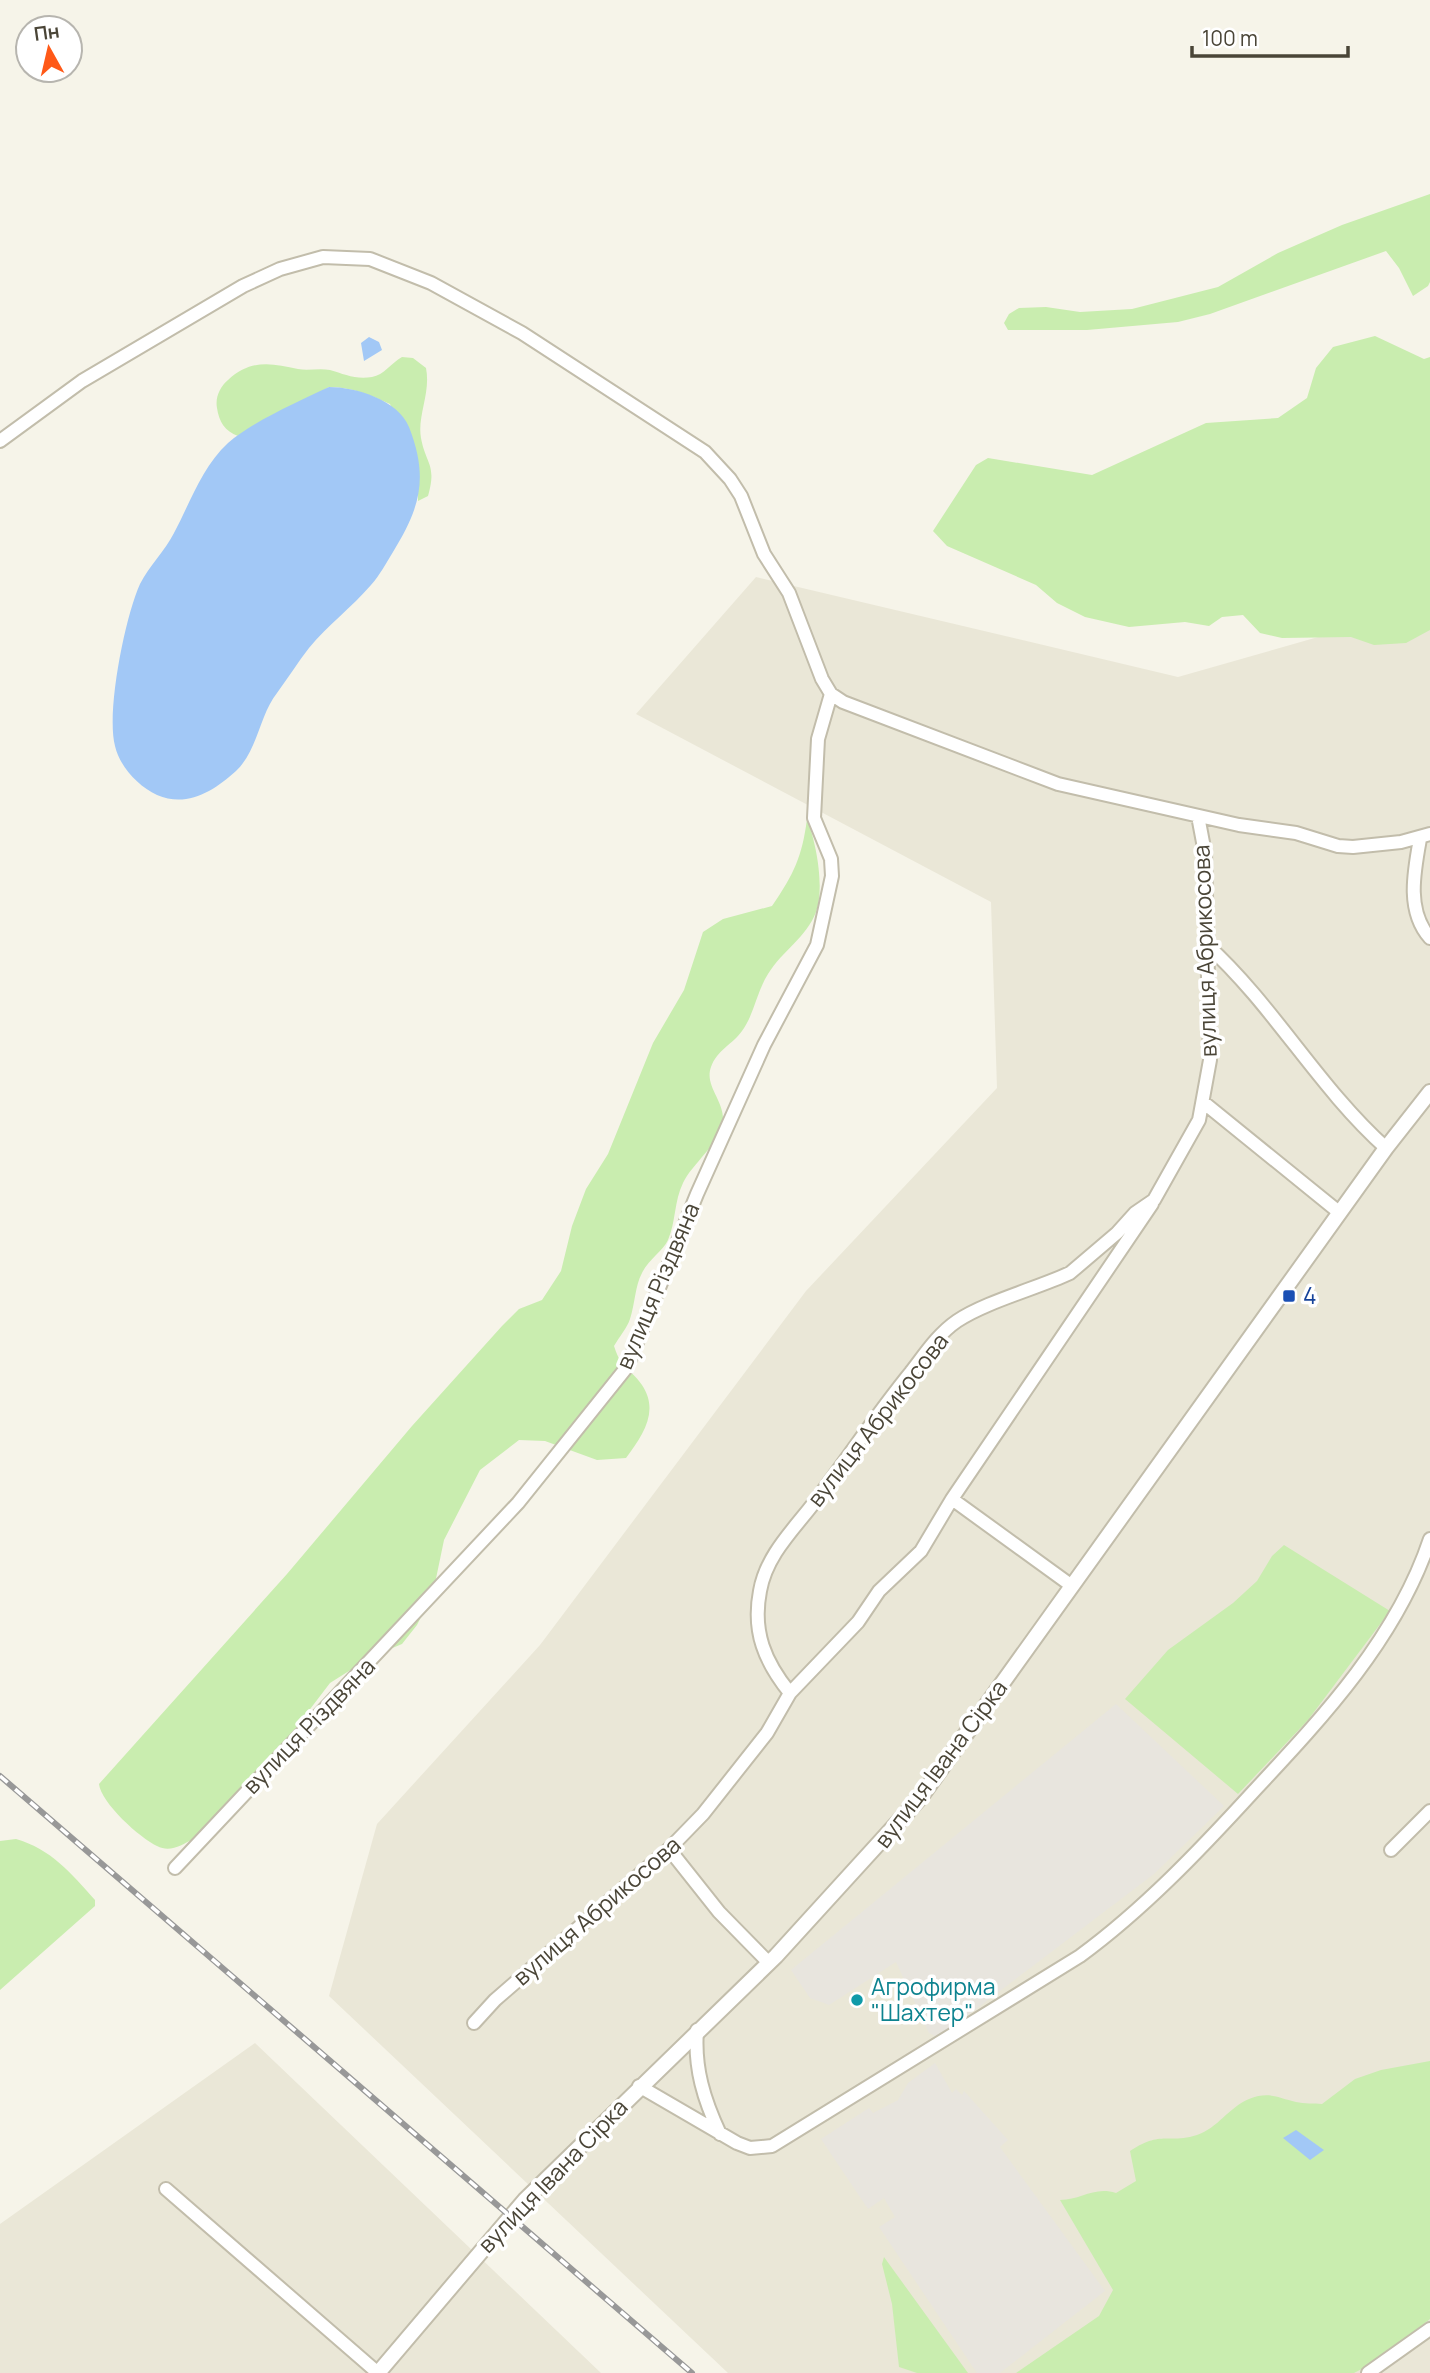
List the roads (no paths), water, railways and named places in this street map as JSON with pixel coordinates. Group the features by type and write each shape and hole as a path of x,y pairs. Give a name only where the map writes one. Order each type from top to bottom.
{"street":[{"path":"0,441 82,382 243,286 280,269 323,257 348,256 370,260 431,283 522,333 705,452 730,479 741,496 764,554 789,593 831,694 872,715 1058,783 1198,816 1296,833 1338,846 1425,836 1414,902 1417,921 1430,938"},
{"name":"вулиця Різдвяна","path":"175,1868 518,1503 627,1367 708,1169 764,1045 817,945 832,876 831,859 814,818 818,739 831,694"},
{"name":"вулиця Абрикосова","path":"474,2023 495,2000 669,1849 703,1814 743,1763 790,1693 858,1622 879,1591 921,1551 952,1499 1154,1200 1199,1120 1210,1059 1205,853 1198,816"},
{"path":"1207,945 1256,995 1334,1097 1386,1148"},
{"name":"вулиця Івана Сірка","path":"378,2373 518,2208 639,2086 769,1963 854,1874 920,1798 1386,1148 1430,1092"},
{"path":"1203,1102 1340,1213"},
{"name":"вулиця Абрикосова","path":"790,1693 767,1662 758,1635 758,1604 765,1571 778,1548 821,1495 878,1412 941,1334 959,1319 1070,1273 1117,1233 1135,1213 1154,1200"},
{"path":"952,1499 1072,1586"},
{"path":"639,2086 720,2135 750,2148 772,2146 1080,1956 1114,1930 1217,1831 1338,1698 1392,1619 1420,1568 1430,1539"},
{"path":"1391,1850 1430,1811"},
{"path":"669,1849 719,1912 769,1963"},
{"path":"697,2030 698,2074 720,2135"},
{"path":"166,2189 378,2373"},
{"path":"1368,2373 1430,2329"}],"water":[{"path":"369,337 379,342 382,350 364,361 361,343"},
{"path":"329,387 351,389 375,397 396,409 404,418 415,445 420,477 419,492 410,521 374,581 309,648 277,693 249,753 236,771 219,785 200,795 179,800 157,795 137,781 125,768 117,754 113,731 119,665 128,618 140,584 170,540 204,474 228,443 290,405"},
{"path":"1296,2130 1324,2150 1310,2160 1283,2138"}],"railway":[{"path":"0,1776 692,2373"}],"place":[{"name":"4","path":"1289,1296"},
{"name":"Агрофирма \"Шахтер\"","path":"857,2000"}]}
